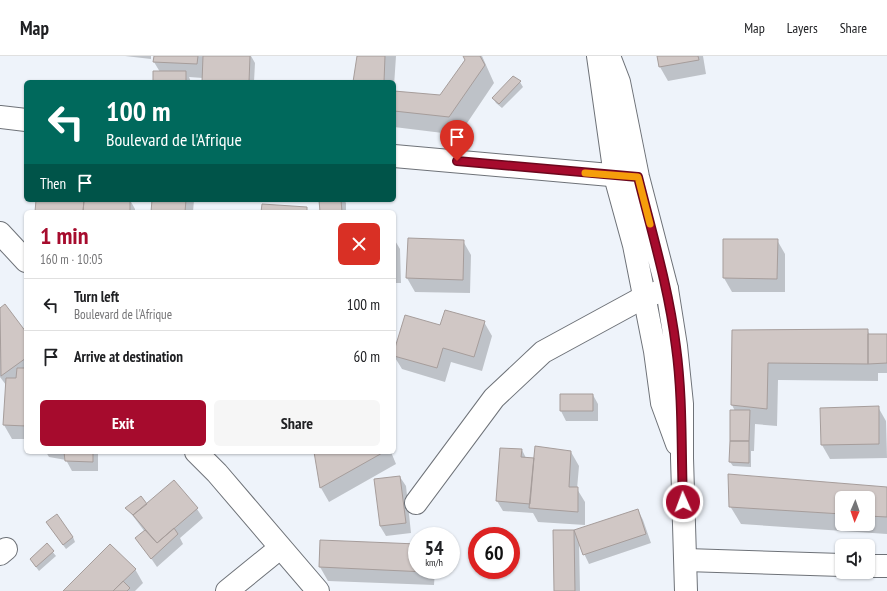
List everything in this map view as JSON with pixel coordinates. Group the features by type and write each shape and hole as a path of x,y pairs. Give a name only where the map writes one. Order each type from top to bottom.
{"street":[{"path":"598,56 615,176 634,245 655,351 662,403 682,458"},
{"path":"609,56 619,82 638,177 666,289 676,346 682,404 686,591"},
{"path":"0,117 24,120"},
{"path":"396,156 638,177"},
{"path":"0,233 24,259"},
{"path":"416,503 494,398 543,352 644,297 666,289"},
{"path":"198,454 318,591"},
{"path":"227,591 280,548"},
{"path":"686,560 835,565"},
{"path":"875,566 887,566"}],"building":[{"path":"154,56 198,56 197,64 153,62"},
{"path":"203,56 250,56 249,80 202,80"},
{"path":"357,56 385,56 384,80 353,80"},
{"path":"463,56 480,56 485,65 449,117 396,111 396,91 440,95 465,60"},
{"path":"657,56 698,56 699,60 659,67"},
{"path":"153,71 186,71 186,80 153,80"},
{"path":"513,76 521,81 499,104 492,98"},
{"path":"36,202 84,202 83,210 35,210"},
{"path":"84,202 130,202 130,210 83,210"},
{"path":"152,202 186,202 185,210 151,210"},
{"path":"319,202 341,202 342,210 320,210"},
{"path":"262,204 307,207 307,210 261,210"},
{"path":"408,238 464,240 463,280 406,278"},
{"path":"723,239 778,239 777,279 723,278"},
{"path":"5,304 24,329 24,359 1,376 0,308"},
{"path":"445,310 485,321 474,357 443,348 437,368 396,357 396,344 405,315 440,325"},
{"path":"868,329 868,364 768,363 767,409 731,405 732,330"},
{"path":"868,334 887,334 887,363 868,364"},
{"path":"17,368 24,368 24,426 3,425 6,378 16,378"},
{"path":"560,394 593,394 593,411 560,411"},
{"path":"879,406 879,444 821,445 820,408"},
{"path":"730,410 750,410 749,441 730,441"},
{"path":"730,441 749,441 749,463 729,462"},
{"path":"535,446 571,451 569,487 578,487 578,512 529,508"},
{"path":"500,448 522,449 521,457 534,458 530,504 496,501"},
{"path":"64,454 93,454 93,462 65,461"},
{"path":"314,454 380,454 320,488"},
{"path":"728,474 887,487 887,517 875,516 875,491 835,491 835,514 729,507"},
{"path":"400,476 406,523 380,526 374,479"},
{"path":"174,480 198,508 157,543 133,515"},
{"path":"141,496 147,504 133,515 125,508"},
{"path":"638,509 646,534 583,555 574,530"},
{"path":"57,514 73,537 63,545 46,522"},
{"path":"174,528 178,534 151,559 135,538 145,530 157,543"},
{"path":"553,530 574,530 575,591 554,591"},
{"path":"320,540 408,544 408,571 319,567"},
{"path":"47,543 54,551 36,567 30,559"},
{"path":"110,544 136,569 113,591 63,591"},
{"path":"123,581 130,588 127,591 113,591"}],"slow traffic":[{"path":"585,173 638,177 650,224"}],"route":[{"path":"457,161 638,177 666,289 676,346 682,404 683,502"}]}
